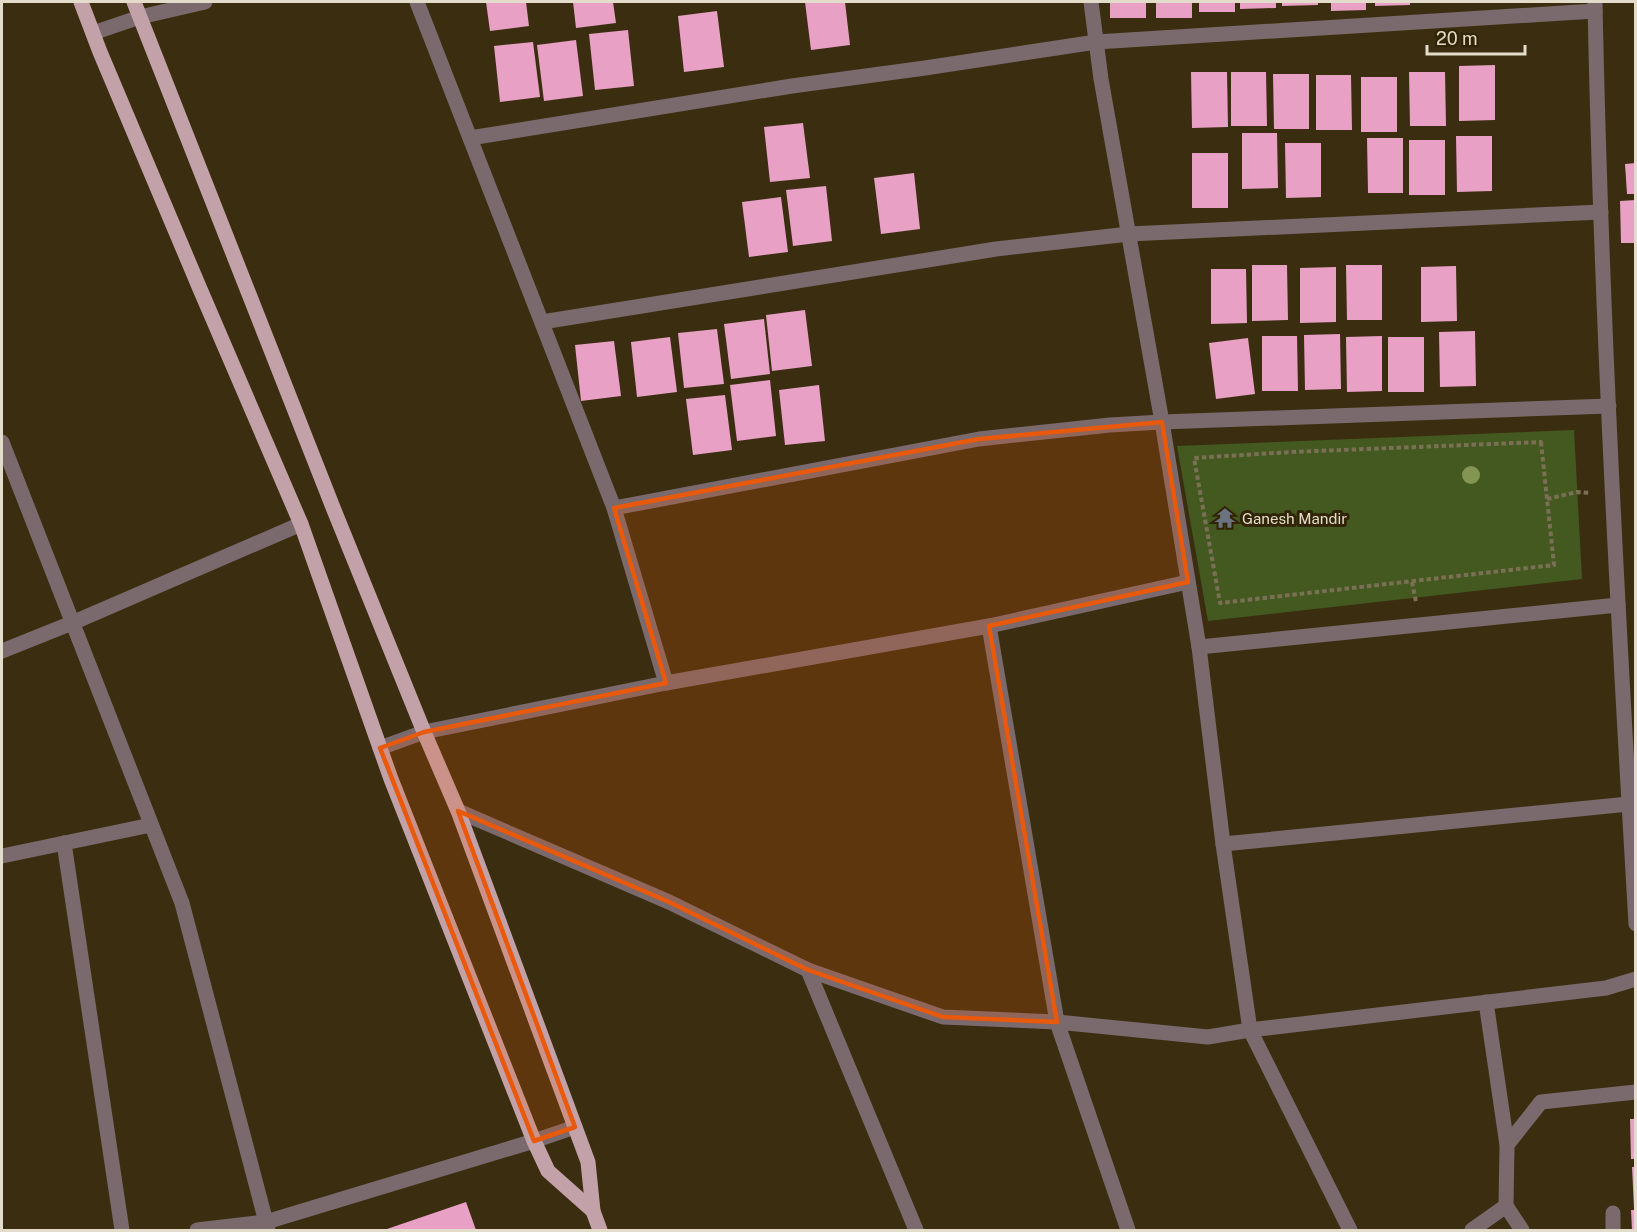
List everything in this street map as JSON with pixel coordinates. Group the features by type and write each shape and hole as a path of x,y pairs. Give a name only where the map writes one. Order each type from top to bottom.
{"main road":[{"path":"81,2 191,268 301,524 391,778 534,1141 548,1171 592,1211"},
{"path":"134,2 338,520 458,811 588,1162 592,1211 600,1230"}],"street":[{"path":"93,33 140,17 205,2"},
{"path":"417,2 614,508 666,683"},
{"path":"1091,2 1199,647 1223,844 1250,1030 1350,1230"},
{"path":"470,138 792,86 1096,42 1595,6 1609,406 1635,924"},
{"path":"542,322 996,249 1129,234 1601,212"},
{"path":"614,508 979,439 1110,424 1609,406"},
{"path":"2,442 182,903 267,1226"},
{"path":"2,651 301,524"},
{"path":"381,748 424,732 666,683 989,626 1188,582"},
{"path":"1199,647 1618,605"},
{"path":"989,626 1057,1022 1128,1230"},
{"path":"1223,844 1629,804"},
{"path":"458,811 669,902 808,970 943,1017 1057,1022 1208,1037 1250,1030 1606,988 1635,979"},
{"path":"2,856 151,825"},
{"path":"64,843 122,1230"},
{"path":"808,970 916,1230"},
{"path":"1486,1002 1507,1146 1506,1206 1522,1230"},
{"path":"1507,1146 1541,1102 1635,1092"},
{"path":"197,1230 267,1226 575,1127"},
{"path":"1472,1230 1506,1206"},
{"path":"1613,1213 1613,1230"}],"path":[{"path":"1541,442 1547,499 1554,566 1220,603 1194,458 1541,442"},
{"path":"1547,499 1577,492 1613,495"}],"highlighted area":[{"path":"1162,422 1188,582 989,626 1057,1022 943,1017 808,970 669,902 458,811 575,1127 534,1141 380,748 424,732 666,683 614,508 979,439"}],"green space":[{"path":"1574,430 1582,579 1208,621 1177,446"}],"building":[{"path":"486,2 526,2 529,26 490,31"},
{"path":"573,2 613,2 616,23 576,28"},
{"path":"805,2 845,2 850,45 811,50"},
{"path":"1110,2 1146,2 1146,18 1110,18"},
{"path":"1156,2 1192,2 1192,18 1156,18"},
{"path":"1199,2 1235,2 1235,12 1199,12"},
{"path":"1240,2 1276,2 1276,8 1240,9"},
{"path":"1282,2 1318,2 1318,5 1282,6"},
{"path":"1331,2 1366,2 1366,10 1331,11"},
{"path":"1375,2 1410,2 1410,5 1375,6"},
{"path":"717,11 724,67 684,72 678,16"},
{"path":"628,30 634,86 595,90 589,34"},
{"path":"576,40 583,96 544,101 537,45"},
{"path":"533,42 540,97 500,102 494,46"},
{"path":"1495,65 1495,120 1459,121 1459,66"},
{"path":"1191,72 1227,72 1228,127 1192,128"},
{"path":"1231,72 1266,72 1267,126 1231,126"},
{"path":"1409,72 1445,72 1446,126 1410,126"},
{"path":"1273,74 1309,74 1309,129 1274,129"},
{"path":"1316,75 1351,75 1352,130 1316,130"},
{"path":"1361,77 1397,77 1397,132 1361,132"},
{"path":"803,123 810,178 770,182 764,127"},
{"path":"1242,133 1277,133 1278,188 1242,189"},
{"path":"1456,136 1492,136 1492,191 1457,192"},
{"path":"1367,138 1403,138 1403,193 1368,193"},
{"path":"1409,140 1445,140 1445,195 1409,195"},
{"path":"1285,143 1321,143 1321,197 1286,198"},
{"path":"1192,153 1228,153 1228,208 1192,208"},
{"path":"1636,163 1636,194 1627,194 1625,164"},
{"path":"914,173 920,229 881,234 874,178"},
{"path":"826,186 832,241 793,246 786,190"},
{"path":"781,197 788,252 749,257 742,202"},
{"path":"1636,200 1636,243 1621,243 1620,201"},
{"path":"1252,265 1287,265 1288,320 1252,321"},
{"path":"1346,265 1382,265 1382,320 1347,320"},
{"path":"1456,266 1457,321 1421,322 1421,267"},
{"path":"1336,267 1336,322 1300,323 1300,268"},
{"path":"1211,269 1246,269 1247,323 1211,324"},
{"path":"805,310 812,366 772,371 766,315"},
{"path":"764,319 770,374 731,379 724,324"},
{"path":"717,329 724,384 684,388 678,333"},
{"path":"1475,331 1476,386 1440,387 1439,332"},
{"path":"1340,334 1341,389 1305,390 1304,335"},
{"path":"1262,336 1297,336 1298,391 1262,391"},
{"path":"1382,336 1382,391 1347,392 1346,337"},
{"path":"670,337 677,392 637,397 631,342"},
{"path":"1388,337 1424,337 1424,392 1388,392"},
{"path":"1248,338 1255,394 1216,399 1209,343"},
{"path":"614,341 621,396 581,401 575,345"},
{"path":"770,380 776,436 737,441 730,385"},
{"path":"819,385 825,441 785,445 779,390"},
{"path":"725,395 732,450 693,455 686,399"},
{"path":"1630,1119 1636,1119 1636,1159 1631,1159"},
{"path":"1632,1167 1636,1167 1636,1208 1634,1208"},
{"path":"466,1202 476,1230 384,1230"},
{"path":"1631,1210 1636,1210 1636,1230 1632,1230"}],"place":[{"name":"Ganesh Mandir","path":"1225,518"}]}
